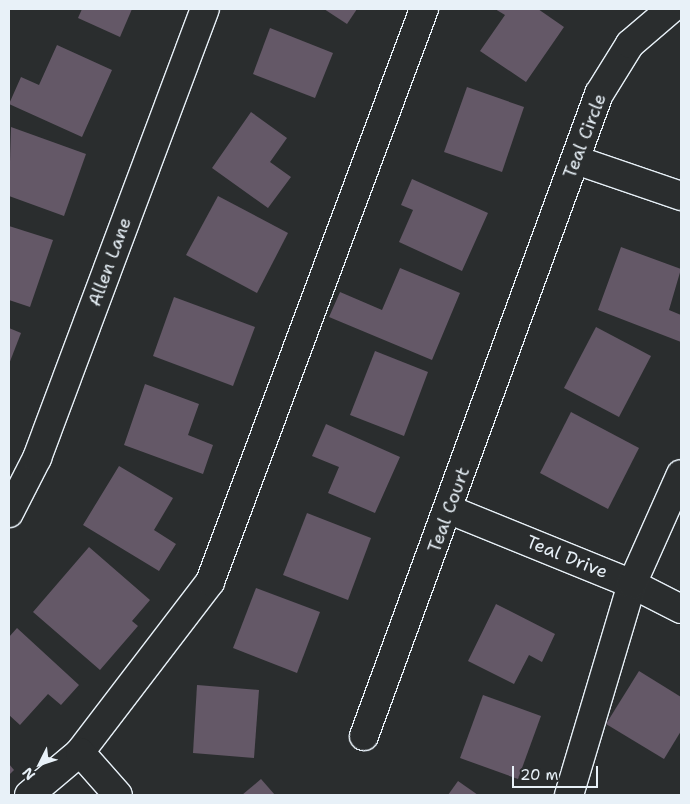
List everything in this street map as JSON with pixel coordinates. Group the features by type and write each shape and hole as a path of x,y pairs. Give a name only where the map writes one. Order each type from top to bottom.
{"street":[{"name":"Allen Lane","path":"9,513 37,458 205,9"},
{"path":"29,795 80,752 210,582 424,9"},
{"name":"Teal Circle","path":"532,283 604,86 630,44 671,9"},
{"path":"576,160 681,196"},
{"name":"Teal Court","path":"364,736 450,510 532,283"},
{"path":"570,795 632,584 681,474"},
{"name":"Teal Drive","path":"450,510 632,584 681,609"},
{"path":"80,752 118,795"}],"building":[{"path":"82,9 132,9 120,37 78,18"},
{"path":"324,9 357,9 347,24"},
{"path":"495,9 538,9 564,27 526,82 480,51 505,15"},
{"path":"270,28 333,53 315,98 253,74"},
{"path":"57,45 112,70 82,137 9,104 21,77 39,85"},
{"path":"467,87 524,107 502,172 444,152"},
{"path":"251,112 287,138 270,162 291,177 268,208 212,168"},
{"path":"11,127 86,154 64,216 9,196"},
{"path":"412,179 488,213 462,271 399,242 413,210 401,205"},
{"path":"218,196 288,233 257,293 186,255"},
{"path":"9,226 53,240 30,307 9,300"},
{"path":"621,247 681,269 669,310 681,315 681,342 598,310"},
{"path":"400,268 460,293 432,360 329,317 340,292 382,310"},
{"path":"174,297 255,327 233,386 153,356"},
{"path":"596,327 651,356 619,417 564,388"},
{"path":"9,328 21,333 9,364"},
{"path":"375,351 428,372 404,436 350,415"},
{"path":"145,384 199,404 188,435 213,445 203,474 124,445"},
{"path":"571,412 639,448 608,509 540,473"},
{"path":"326,424 400,457 375,513 328,493 339,467 312,456"},
{"path":"119,466 173,498 154,530 176,544 159,571 83,525"},
{"path":"307,513 371,538 348,600 283,575"},
{"path":"89,547 150,600 132,621 138,626 100,670 33,612"},
{"path":"256,588 320,612 297,673 233,648"},
{"path":"496,604 555,634 542,662 529,655 514,684 468,661"},
{"path":"17,628 79,685 61,705 48,694 20,725 9,715 9,637"},
{"path":"639,671 681,697 681,731 664,759 606,724"},
{"path":"197,685 259,690 254,758 193,753"},
{"path":"483,695 541,716 518,779 460,758"},
{"path":"9,764 14,770 9,775"},
{"path":"261,779 275,795 242,795"},
{"path":"458,781 478,795 448,795"}]}
